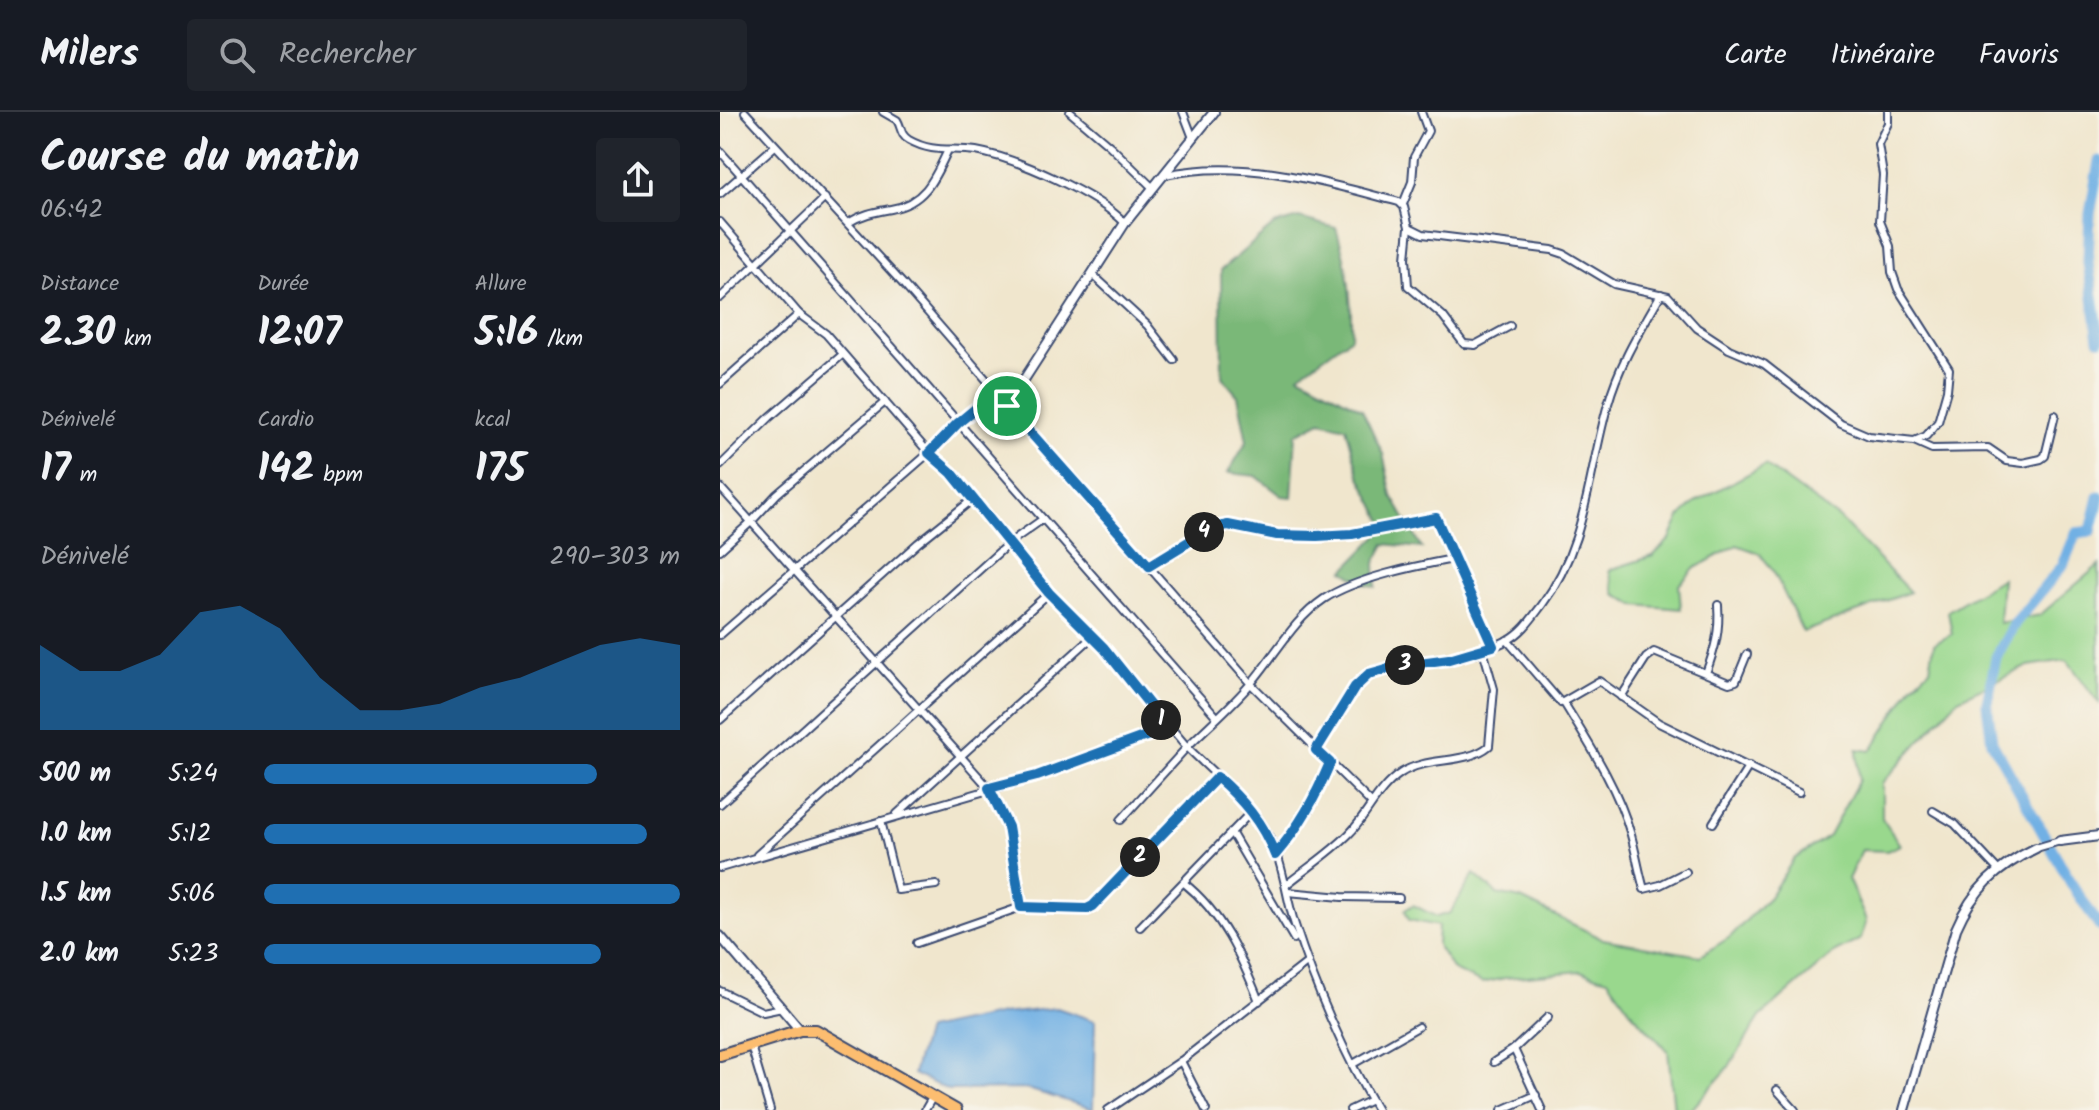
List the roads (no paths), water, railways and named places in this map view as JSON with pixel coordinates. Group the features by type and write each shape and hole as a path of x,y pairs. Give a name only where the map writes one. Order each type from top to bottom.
{"main road":[{"path":"720,1055 811,1029 956,1110"}],"street":[{"path":"745,112 997,391 1251,684 1371,803"},
{"path":"883,112 897,120 904,137 912,142 947,152 975,151 994,156 1100,201 1125,223"},
{"path":"1070,112 1153,188"},
{"path":"1183,112 1193,138"},
{"path":"1007,406 1125,223 1214,112"},
{"path":"1421,112 1428,131 1414,157 1412,182 1403,204 1409,227 1406,258 1408,286 1443,316 1464,344 1475,345 1510,326"},
{"path":"1888,112 1888,123 1878,144 1883,175 1880,221 1890,246 1892,272 1898,289 1949,369 1950,380 1938,422 1926,436 1914,441"},
{"path":"720,194 775,146"},
{"path":"720,151 1217,717"},
{"path":"848,223 865,214 903,207 913,202 930,186 947,152"},
{"path":"1165,175 1206,168 1290,175 1403,204"},
{"path":"721,295 825,198"},
{"path":"720,222 799,314 826,334 929,453 952,473 1049,593 1104,648 1168,728 1251,812 1267,835 1275,855 1308,962 1377,1110"},
{"path":"1409,227 1423,234 1447,239 1552,250 1614,284 1661,294 1672,299 1697,328 1713,340 1764,364 1841,424 1869,436 1914,441 1932,449 1988,448 2007,461 2032,462 2045,456 2055,415"},
{"path":"1092,274 1126,303 1174,360"},
{"path":"1316,750 1355,687 1369,674 1483,650 1507,640 1530,621 1572,554 1587,502 1608,402 1625,359 1661,294"},
{"path":"720,384 799,314"},
{"path":"720,466 770,417 842,355"},
{"path":"720,635 997,391"},
{"path":"720,550 777,494 885,402"},
{"path":"720,487 989,788 1008,827 1021,907"},
{"path":"720,720 918,543 973,499"},
{"path":"1149,566 1203,533 1228,525 1277,535 1352,534 1433,518 1438,521 1493,646"},
{"path":"720,804 1009,543 1043,519"},
{"path":"1121,820 1187,747 1251,684 1300,619 1325,598 1410,567 1453,559"},
{"path":"755,857 1049,593"},
{"path":"1706,673 1717,646 1718,605"},
{"path":"895,817 1091,638"},
{"path":"1507,640 1557,700 1564,703 1600,763 1631,837 1644,889 1686,872"},
{"path":"1287,888 1351,833 1371,803 1405,771 1475,753 1489,746 1494,689 1483,650"},
{"path":"1621,697 1646,658 1654,652 1733,683 1747,654"},
{"path":"1564,703 1599,681 1671,730 1799,792"},
{"path":"720,868 1037,776 1168,728"},
{"path":"1275,855 1307,813 1330,763"},
{"path":"1713,823 1749,766"},
{"path":"917,943 1021,907 1087,909 1093,906 1217,777"},
{"path":"1933,811 1955,824 1998,870"},
{"path":"1140,927 1251,812"},
{"path":"881,821 897,888 902,891 936,885"},
{"path":"1231,832 1294,939"},
{"path":"1904,1110 1965,907 2008,862 2036,848 2060,841 2099,836"},
{"path":"1184,883 1216,913 1259,1001"},
{"path":"1287,888 1342,897 1399,898"},
{"path":"720,936 800,1030"},
{"path":"1108,1110 1181,1061 1308,962"},
{"path":"720,991 763,1012 782,1008"},
{"path":"1494,1062 1514,1049 1548,1017"},
{"path":"1353,1064 1418,1027"},
{"path":"751,1046 770,1110"},
{"path":"1514,1049 1542,1110"},
{"path":"1181,1061 1206,1110"},
{"path":"1777,1090 1795,1110"},
{"path":"1502,1110 1536,1095"},
{"path":"925,1110 933,1096"},
{"path":"1350,1110 1371,1100"}],"water":[{"path":"1057,1008 1095,1021 1093,1109 1027,1089 948,1090 913,1074 926,1030 1002,1014"}],"waterway":[{"path":"2099,161 2090,214 2088,262 2099,339"},
{"path":"2099,497 2091,531 2076,533 2063,565 2015,623 1996,657 1987,704 1992,742 2071,883 2099,926"}]}
